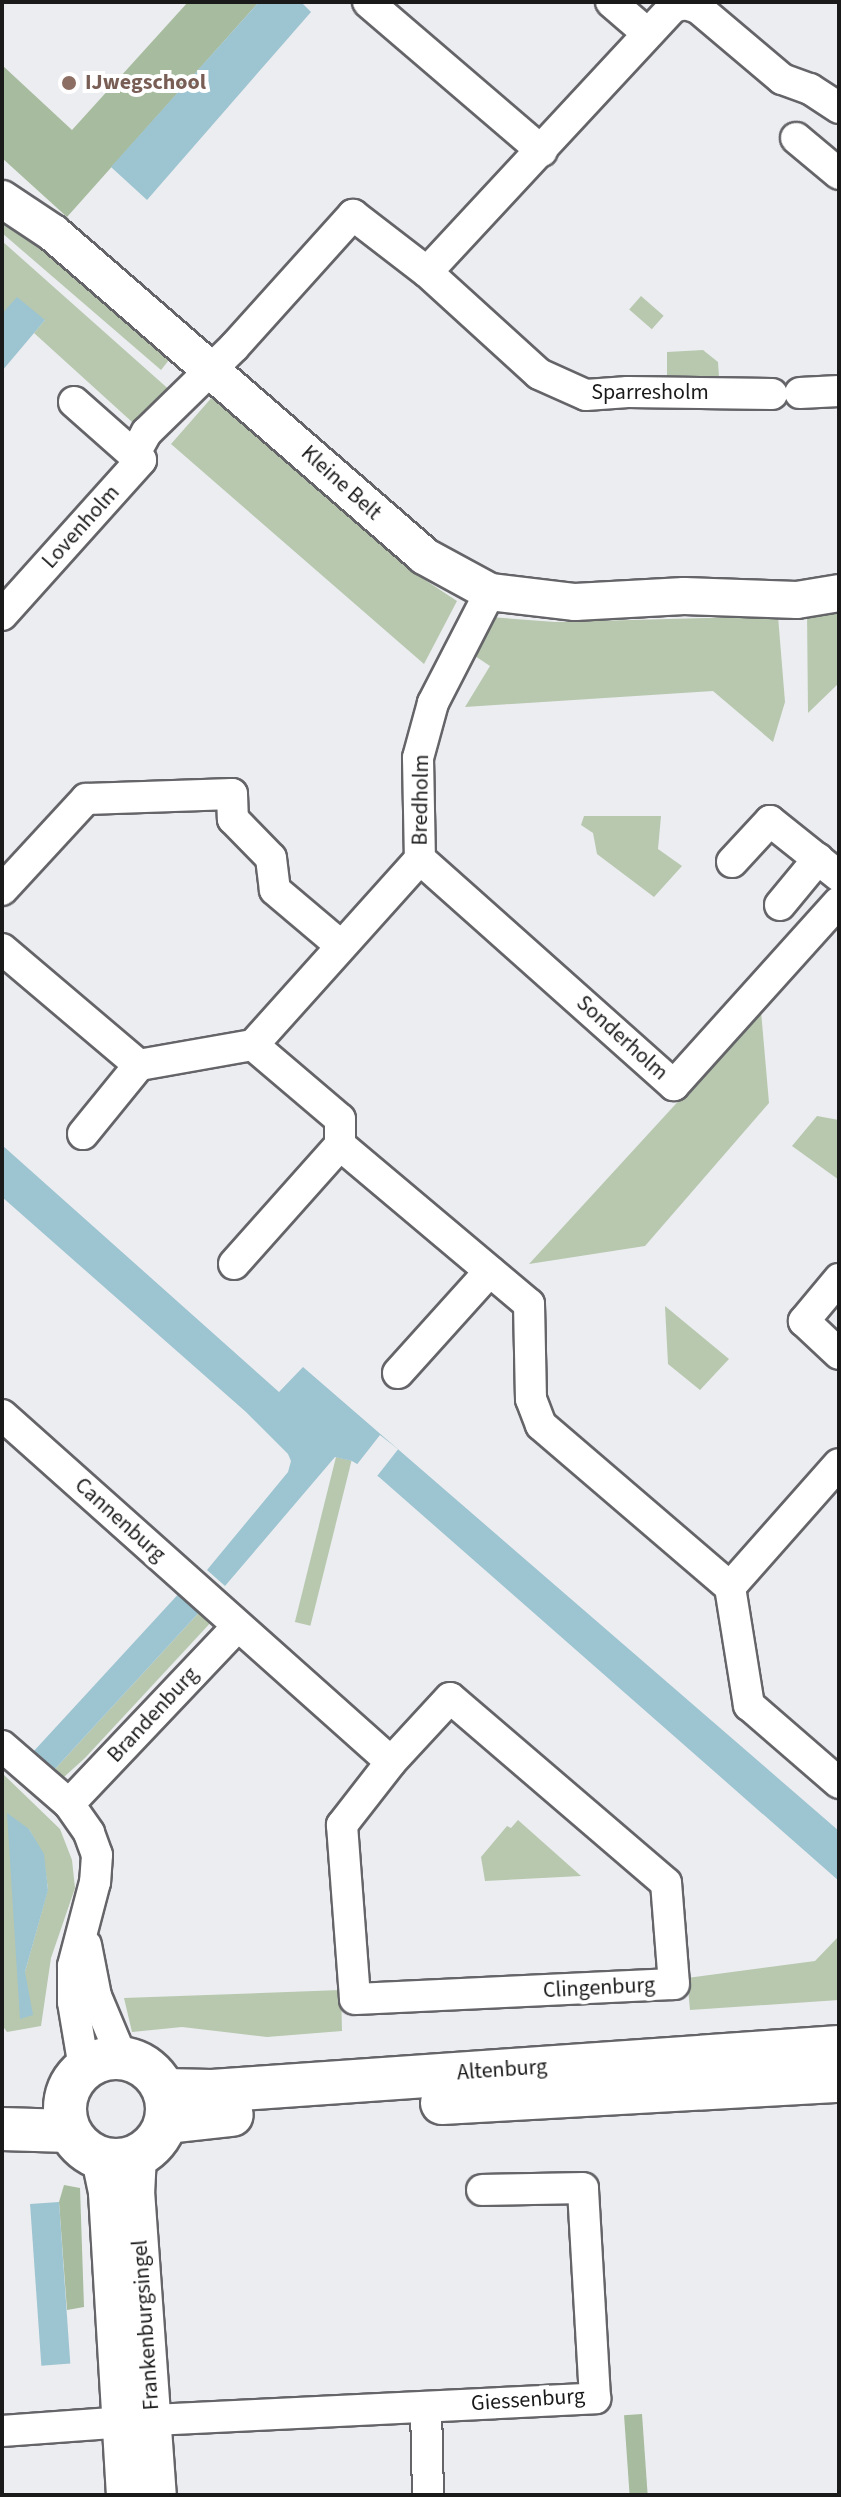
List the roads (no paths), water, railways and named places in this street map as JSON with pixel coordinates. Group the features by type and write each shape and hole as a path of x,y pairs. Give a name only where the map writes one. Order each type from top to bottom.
{"main road":[{"name":"Altenburg","path":"165,2106 197,2092 839,2047"},
{"path":"2,2104 49,2100 86,2087 146,2067 165,2106 159,2137 119,2157 83,2149 86,2087"},
{"name":"Altenburg","path":"165,2106 199,2117 839,2081"},
{"path":"2,2129 86,2087"}],"street":[{"path":"368,2 542,151"},
{"path":"611,2 647,33"},
{"path":"427,272 673,7 685,3 698,8 782,79 810,89 839,108"},
{"path":"796,138 839,174"},
{"name":"Kleine Belt","path":"2,174 53,233"},
{"name":"Kleine Belt","path":"2,199 53,233 213,369 424,556 490,592 575,602 684,596 797,600 839,593"},
{"name":"Sparresholm","path":"213,369 353,215 427,272 539,374 586,395 839,391"},
{"name":"Lovenholm","path":"6,602 141,460 134,455 147,432 213,369"},
{"path":"74,402 134,455"},
{"name":"Kleine Belt","path":"684,596 797,579 839,580"},
{"name":"Bredholm","path":"253,1045 420,859 418,758 433,703 490,592"},
{"path":"2,890 86,799 232,794 233,819 271,858 275,890 340,945"},
{"path":"732,862 770,821 828,867 780,905"},
{"name":"Sonderholm","path":"420,859 674,1085 839,902"},
{"path":"2,949 139,1065"},
{"path":"83,1134 139,1065 253,1045 340,1119 340,1145 234,1264"},
{"path":"340,1145 529,1304 531,1399 541,1425 730,1587 749,1705 839,1783"},
{"path":"398,1373 490,1271"},
{"path":"839,1279 804,1321 839,1354"},
{"name":"Cannenburg","path":"2,1415 238,1626"},
{"path":"730,1587 839,1464"},
{"path":"238,1626 391,1762"},
{"name":"Brandenburg","path":"69,1804 238,1626"},
{"name":"Clingenburg","path":"450,1698 666,1883 674,1984 355,1999 342,1825 391,1762 450,1698"},
{"path":"2,1746 69,1804 89,1833 97,1855 95,1882 82,1928 96,1996 86,2087"},
{"name":"Frankenburgsingel","path":"119,2157 107,2193 136,2422 158,2495"},
{"name":"Giessenburg","path":"2,2431 595,2398 583,2188 482,2190"},
{"path":"426,2407 428,2495"},
{"name":"Frankenburgsingel","path":"125,2495 136,2422"}],"water":[{"path":"259,2 301,2 311,12 147,200 111,167"},
{"path":"17,297 45,320 2,371 2,314"},
{"path":"2,1145 279,1392 303,1367 839,1831 839,1881 379,1477 352,1461 335,1457 225,1586 207,1570 288,1472 291,1461 288,1454 246,1412 2,1197"},
{"path":"183,1589 204,1607 54,1770 41,1760 33,1752"},
{"path":"7,1813 29,1829 44,1854 48,1890 25,1972 33,2015 20,2019"},
{"path":"59,2202 70,2364 41,2366 30,2204"}],"place":[{"name":"IJwegschool","path":"69,83"}]}
